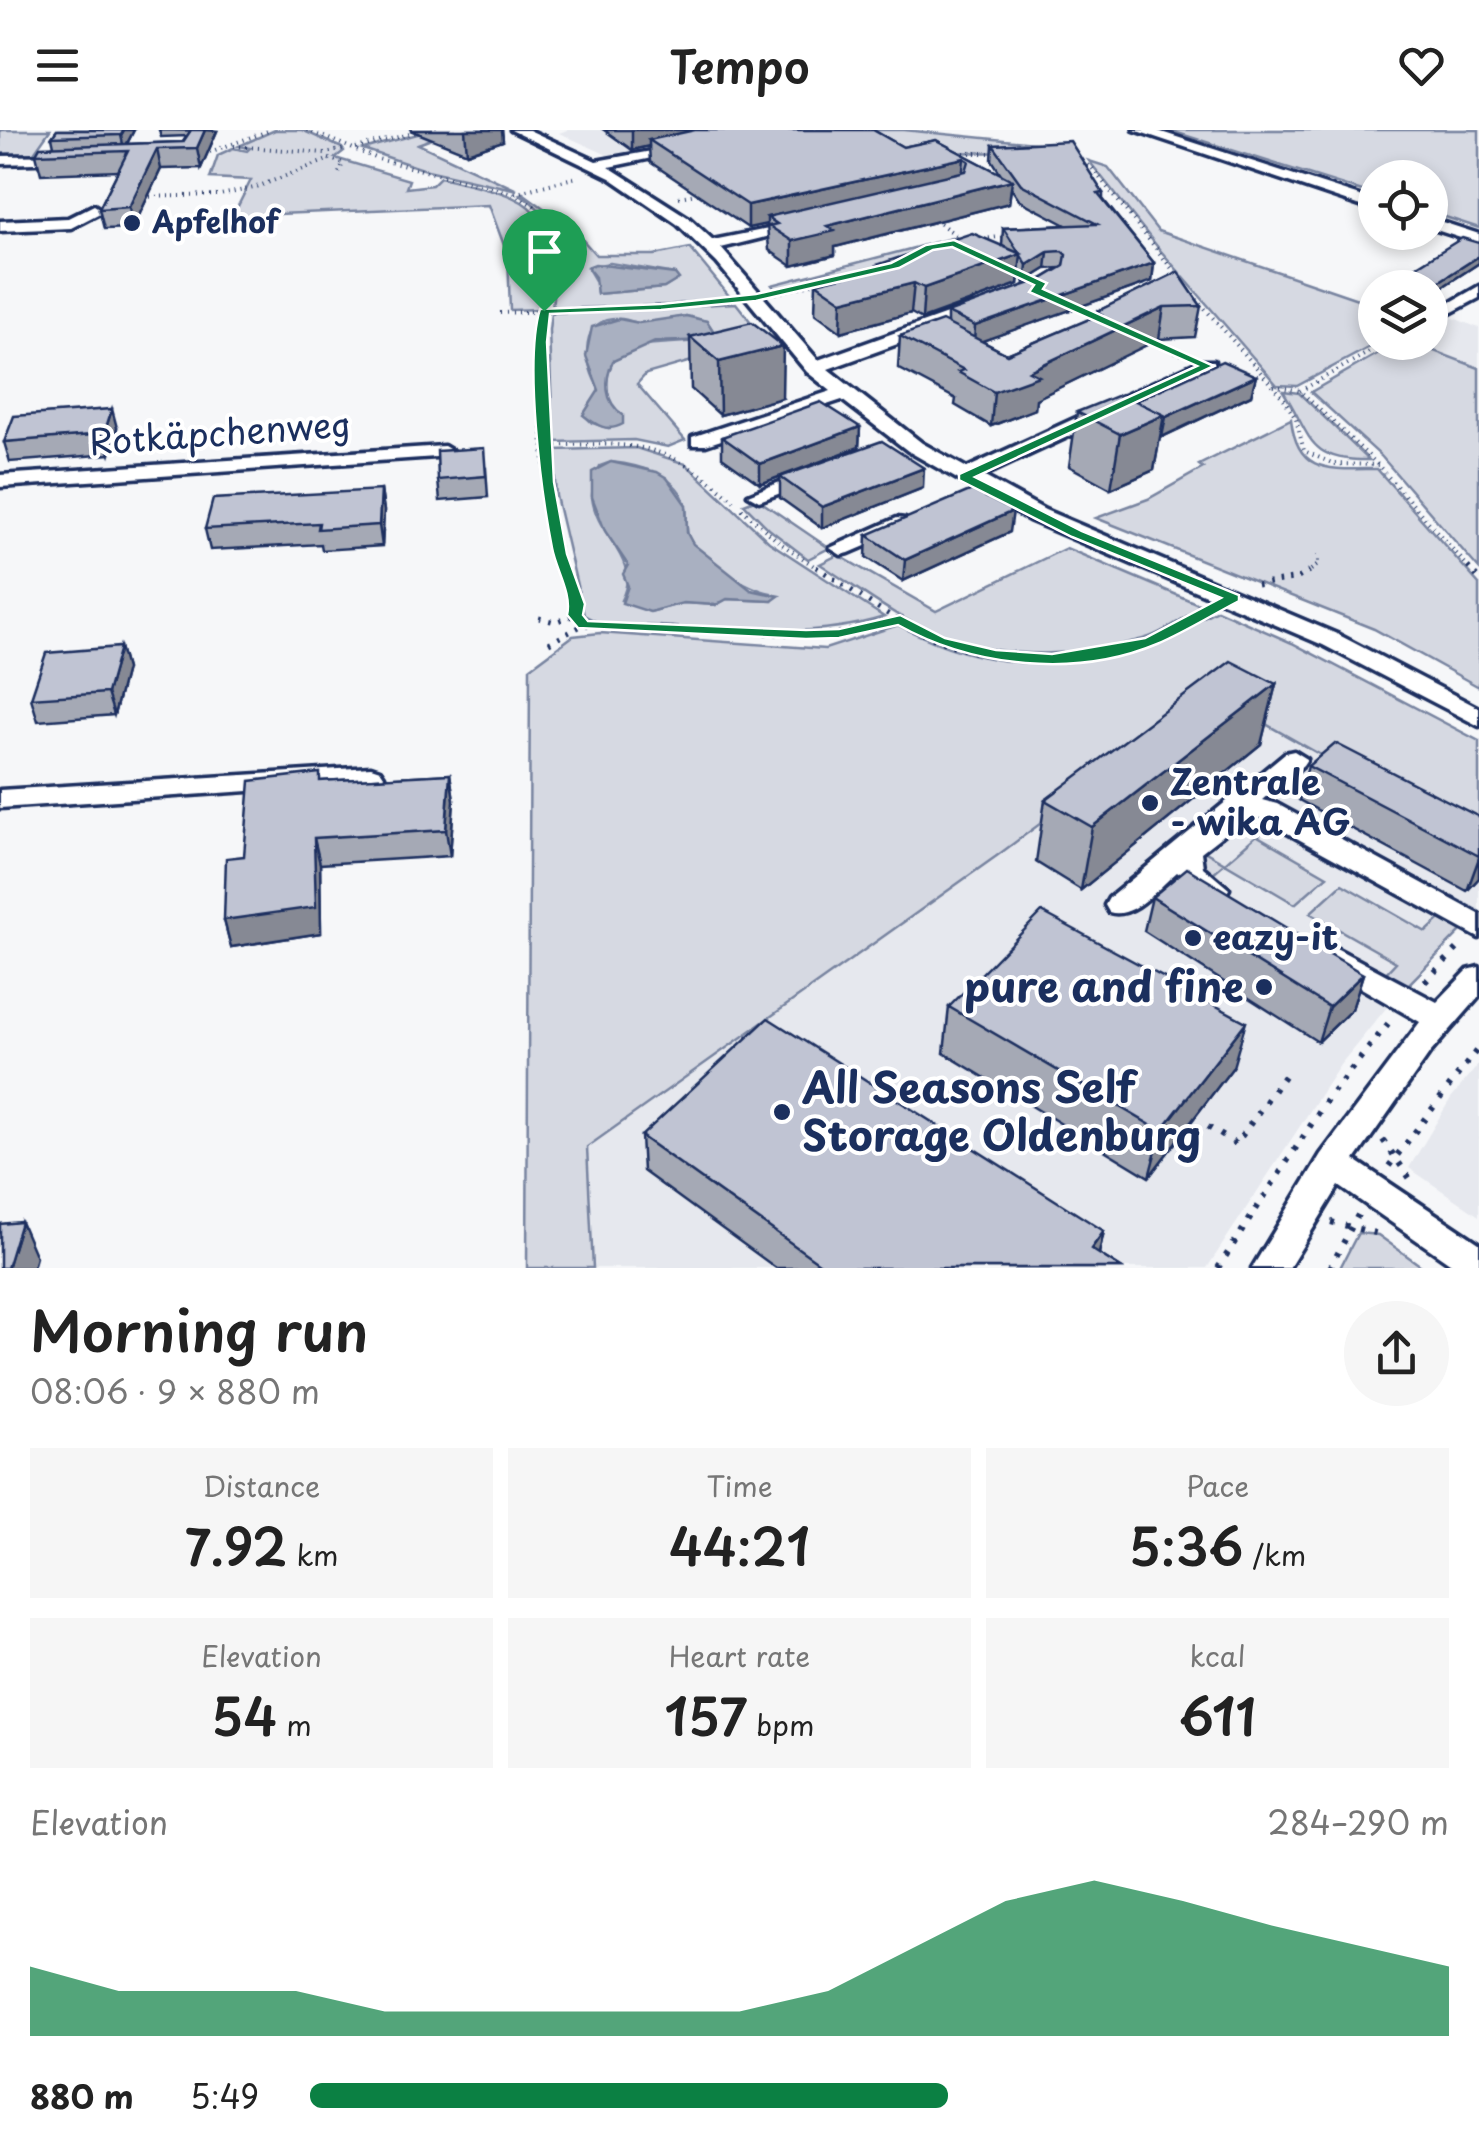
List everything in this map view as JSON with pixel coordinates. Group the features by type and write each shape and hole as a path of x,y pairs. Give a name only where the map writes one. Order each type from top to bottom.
{"street":[{"path":"518,130 601,167 668,210 710,246 814,368 906,441 964,477 1077,534 1241,592 1479,718"},
{"path":"1141,130 1358,200"},
{"path":"601,167 699,145"},
{"path":"0,160 89,157"},
{"path":"0,226 71,222 94,210"},
{"path":"710,246 824,218"},
{"path":"1448,230 1479,239"},
{"path":"1448,309 1479,291"},
{"path":"814,368 996,302"},
{"path":"964,477 1208,366"},
{"path":"700,441 843,393"},
{"path":"874,452 906,441"},
{"name":"Rotkäpchenweg","path":"0,481 444,452"},
{"path":"760,494 825,470"},
{"path":"950,502 985,488"},
{"path":"842,548 914,517"},
{"path":"1120,905 1294,759"},
{"path":"0,799 371,776"},
{"path":"1234,810 1267,810 1479,927"},
{"path":"1187,850 1188,865 1198,880 1246,908"},
{"path":"1311,945 1440,1019"},
{"path":"1270,1268 1333,1164 1440,1019 1479,978"},
{"path":"1333,1164 1479,1263"}],"path":[{"path":"192,154 213,154 271,130"},
{"path":"307,130 351,149 512,193 540,212 551,232 541,342 551,507 560,554 574,593 575,615 583,625"},
{"path":"234,146 325,153 425,130"},
{"path":"325,153 343,164 340,173"},
{"path":"954,153 1008,154"},
{"path":"1072,158 1092,168 1182,281"},
{"path":"142,197 220,195 254,188 330,159"},
{"path":"512,193 601,167"},
{"path":"673,198 714,190"},
{"path":"930,216 965,242 954,244 963,250"},
{"path":"1116,218 1131,218"},
{"path":"980,240 1011,236"},
{"path":"500,312 661,307 756,297 845,276"},
{"path":"1192,294 1296,418 1304,451 1334,464 1378,465"},
{"path":"1068,304 1103,320"},
{"path":"1138,335 1208,366"},
{"path":"1300,390 1358,358"},
{"path":"1273,386 1300,390 1378,465 1479,579"},
{"path":"545,446 632,444 689,461 770,537 900,620 940,642 996,654 1052,659 1150,641 1241,592 1298,578 1318,565 1318,555"},
{"path":"539,618 554,622 575,615"},
{"path":"549,643 583,625 806,634 839,633 900,620"},
{"path":"554,622 564,635"},
{"path":"1218,1268 1329,1097 1407,1000 1479,927"},
{"path":"1330,1268 1372,1188 1479,1047"},
{"path":"1208,1127 1236,1144 1286,1073"},
{"path":"1351,1228 1384,1235 1399,1246"}],"shaded area":[{"path":"0,130 50,130 31,157 0,157"},
{"path":"275,130 302,130 342,148 344,151 335,158 409,180 406,188 432,185 440,177 521,201 534,212 541,227 541,309 510,310 508,256 489,205 233,216 251,180 210,178 218,155 233,148 247,151 250,148 239,146"},
{"path":"432,130 456,130 418,144 517,190 423,169 363,149"},
{"path":"746,130 614,158 559,133"},
{"path":"865,130 904,130 1044,144 1070,153 898,152"},
{"path":"1168,130 1479,130 1479,228 1448,218 1448,160 1358,160 1358,190"},
{"path":"1089,161 1108,167 1158,231 1358,299 1358,353 1297,386 1277,385"},
{"path":"520,194 574,230 596,255 654,255 690,248 730,297 670,305 552,309 556,244 546,218","holes":["610,263 675,274 678,279 664,288 597,294 596,282 587,267"]},
{"path":"956,237 960,241 926,246 898,262 776,290 772,285"},
{"path":"736,303 765,340 646,374 637,384 685,440 668,447 634,440 553,442 551,313","holes":["686,316 707,321 714,332 700,341 642,345 613,361 607,386 616,411 608,428 592,423 584,415 600,390 588,355 588,343 597,325 607,320 646,323"]},
{"path":"1448,316 1479,328 1479,368 1448,356"},
{"path":"1448,356 1479,368 1479,569 1381,456 1311,392 1367,360 1448,360"},
{"path":"1283,391 1299,393 1369,460 1333,456 1313,443"},
{"path":"1291,419 1300,450 1319,465 1377,469 1479,584 1479,687 1374,629 1096,518 1148,499 1203,468 1199,465"},
{"path":"636,448 686,464 769,542 884,617 815,630 779,632 601,624 584,615 556,496 553,450","holes":["622,463 657,474 676,487 686,507 688,534 694,546 725,572 771,593 772,601 727,599 716,605 683,603 650,612 621,600 626,585 623,560 601,524 592,493 600,466"]},
{"path":"757,499 829,548 808,559 744,504"},
{"path":"1066,548 1203,606 1143,639 1095,650 1019,653 969,645 929,631 820,564 838,555 936,611"},
{"path":"1217,610 1292,643 1479,741 1479,844 1214,695 998,855 587,1147 593,1268 527,1268 530,668 573,636 600,633 825,649 898,625 940,644 981,656 1059,662 1137,646"},
{"path":"1214,695 1479,844 1479,914 1387,1007 1340,1065 1207,1268 593,1268 587,1147 998,855"},
{"path":"1250,812 1271,824 1258,836 1327,876 1295,904 1225,863 1256,836 1236,824"},
{"path":"1204,851 1225,863 1212,874 1191,862"},
{"path":"1342,884 1426,932 1440,919 1461,931 1406,987 1384,975 1396,962 1310,913"},
{"path":"1479,1064 1479,1216 1409,1168 1451,1098"},
{"path":"1358,1233 1378,1235 1424,1268 1340,1268"}],"water":[{"path":"595,264 675,274 679,279 664,288 597,294 595,277 587,267"},
{"path":"686,316 707,321 714,332 708,340 655,342 613,361 608,390 612,404 623,415 623,424 607,428 583,415 599,390 586,356 592,327 619,319 639,323"},
{"path":"611,462 657,472 667,478 686,505 687,533 693,544 751,590 779,596 772,601 727,599 716,605 683,603 650,612 622,603 628,586 623,574 628,565 605,531 592,497 592,472"}],"building":[{"path":"57,130 124,130 121,135 52,137"},
{"path":"191,130 205,130 197,148 157,149 129,207 99,209 128,151 36,154 40,147 183,142"},
{"path":"695,130 873,130 903,147 936,140 1012,180 827,226 835,231 792,241 769,226 777,224 767,217 966,171 969,161 964,158 748,205 649,140"},
{"path":"1070,141 1103,193 1098,194 1154,263 975,326 947,313 1042,279 1064,266 1066,255 1062,251 1048,252 1027,265 1003,228 1097,224 1021,184 993,145"},
{"path":"972,233 1021,254 924,288 914,283 842,301 816,283 881,267 877,265"},
{"path":"1462,238 1479,243 1479,256 1448,276 1448,270 1411,270 1448,250"},
{"path":"1178,272 1201,306 1164,307 1029,371 1039,376 994,392 958,372 964,370 900,336 942,321 1007,354 1101,314 1096,312"},
{"path":"752,322 783,346 719,362 690,337"},
{"path":"1222,361 1256,376 1166,417 1135,401"},
{"path":"1121,394 1164,415 1120,434 1077,412"},
{"path":"821,402 860,427 760,464 722,437"},
{"path":"112,409 104,434 4,442 14,416"},
{"path":"882,441 924,468 822,507 780,477"},
{"path":"484,448 486,476 438,480 437,451"},
{"path":"381,490 379,525 318,529 319,523 205,529 213,499"},
{"path":"972,490 1013,511 905,560 867,535"},
{"path":"120,647 107,693 31,698 46,653"},
{"path":"1231,661 1276,684 1092,827 1045,800"},
{"path":"1335,743 1479,817 1479,856 1308,766"},
{"path":"320,773 320,781 450,774 446,830 314,838 316,907 224,920 226,858 244,856 250,781"},
{"path":"1187,868 1363,974 1329,1007 1152,897"},
{"path":"1042,912 1246,1022 1161,1131 949,1007"},
{"name":"All Seasons Self Storage Oldenburg","path":"768,1018 1104,1231 1091,1249 1121,1268 826,1268 641,1136"},
{"path":"21,1222 7,1268 0,1268 0,1224"}],"place":[{"name":"Apfelhof","path":"132,223"},
{"name":"Zentrale - wika AG","path":"1150,803"},
{"name":"eazy-it","path":"1193,938"},
{"name":"pure and fine","path":"1264,987"},
{"name":"All Seasons Self Storage Oldenburg","path":"782,1112"}],"route":[{"path":"954,244 1044,285 1033,289 1208,366 964,477 1077,534 1233,598 1150,641 1052,659 996,654 940,642 900,620 839,633 806,634 583,625 575,615 577,604 560,554 547,482 541,342 544,311 661,307 756,297 895,265 930,247 954,244"}]}
